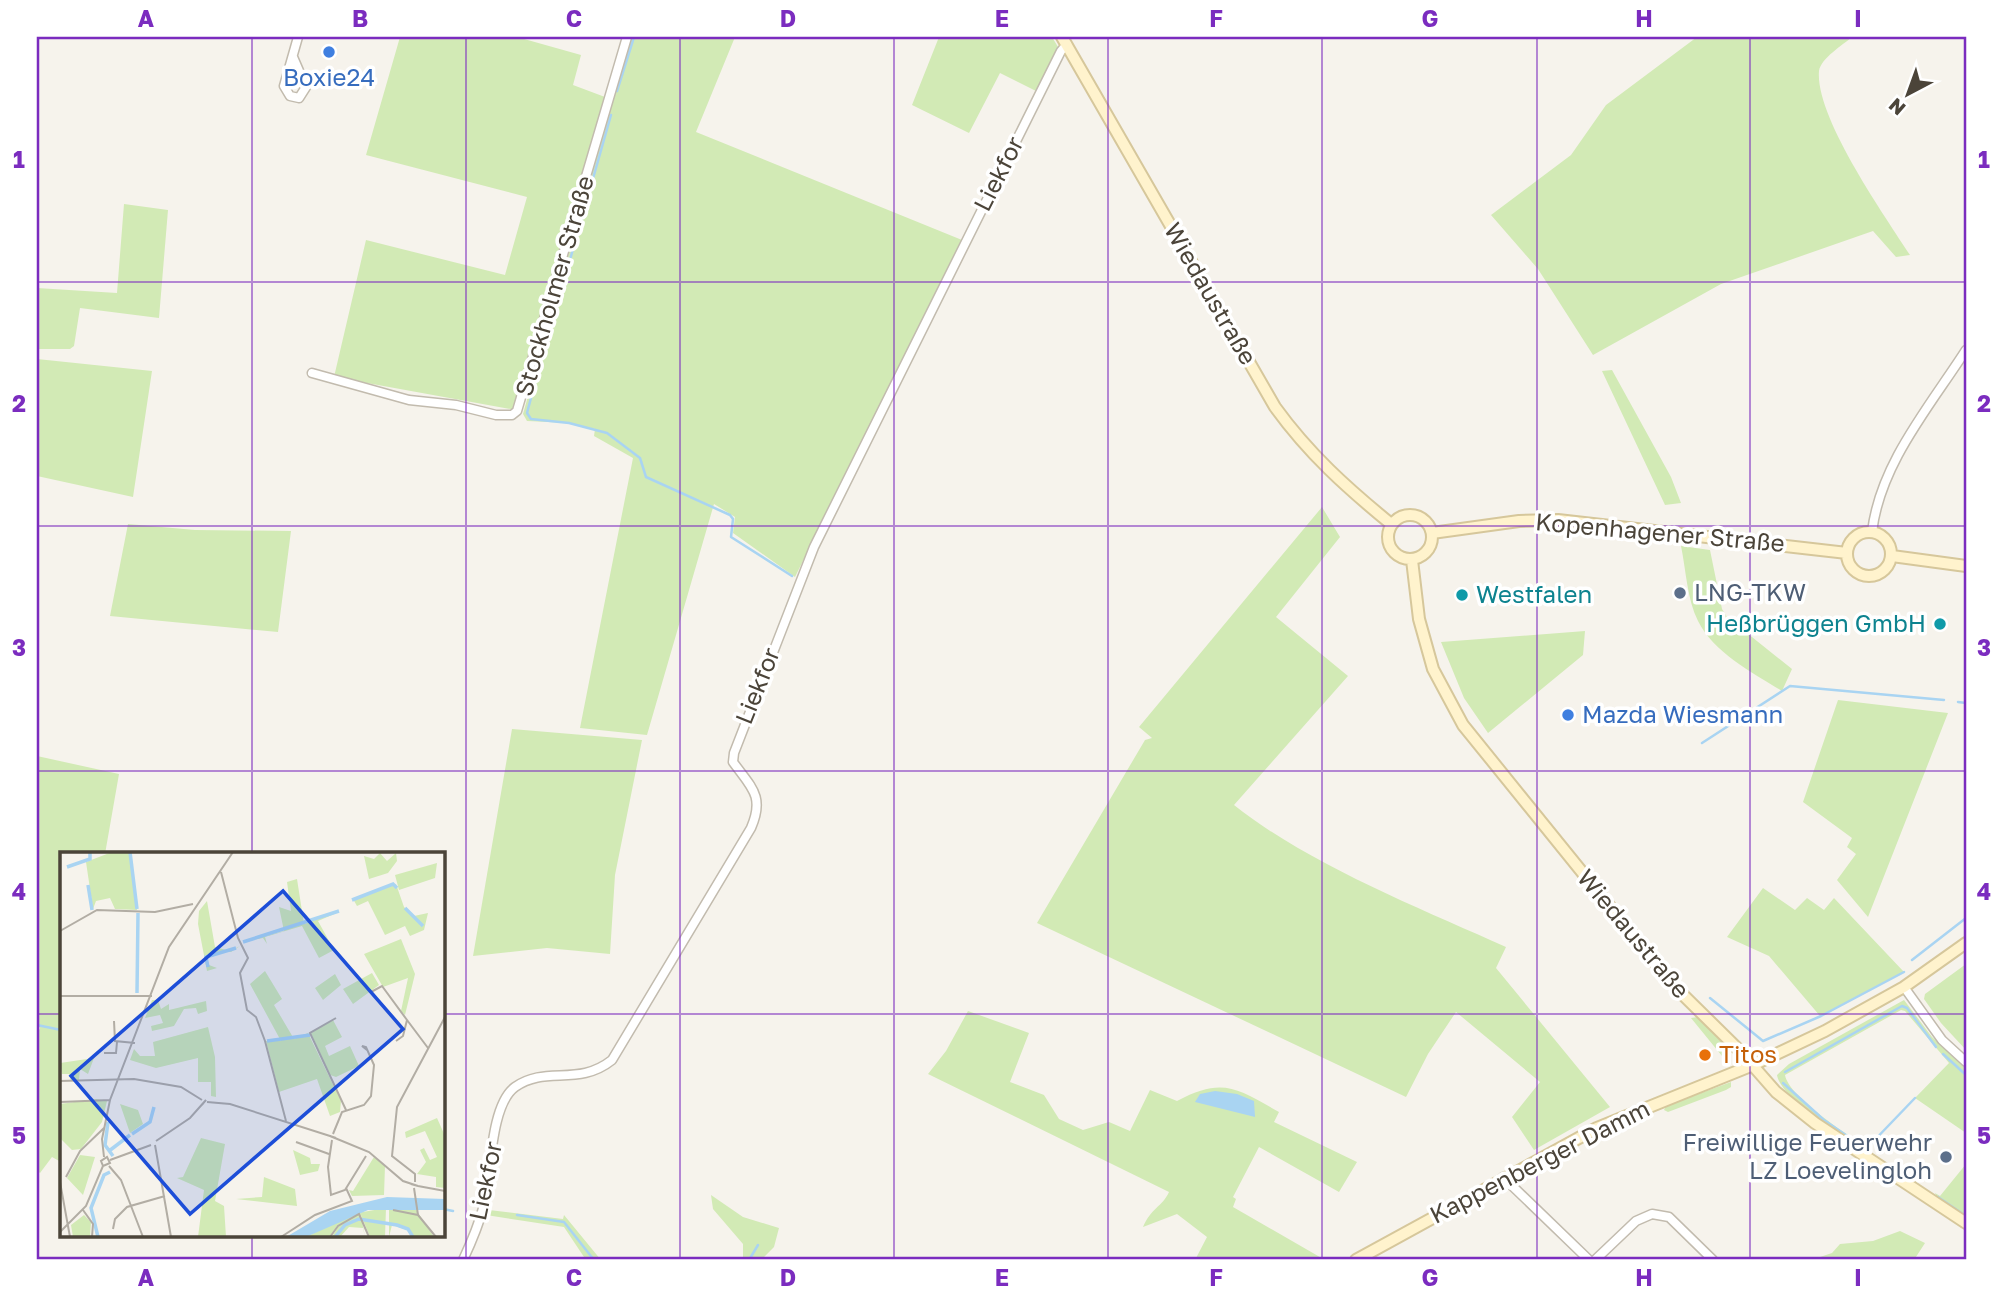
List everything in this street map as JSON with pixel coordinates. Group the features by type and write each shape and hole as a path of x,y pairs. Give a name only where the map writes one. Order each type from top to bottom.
{"main road":[{"name":"Wiedaustraße","path":"1065,41 1275,407 1329,473 1391,524"},
{"path":"1414,515 1426,522 1432,533 1426,553 1412,560 1400,558 1390,548 1387,534 1391,524 1400,517 1414,515"},
{"name":"Kopenhagener Straße","path":"1432,533 1519,521 1558,520 1847,553"},
{"path":"1872,532 1885,538 1892,556 1885,570 1878,575 1864,576 1852,569 1847,553 1854,537 1872,532"},
{"path":"1892,556 1966,566"},
{"name":"Wiedaustraße","path":"1412,560 1419,619 1426,647 1445,695 1463,726 1675,987 1776,1091 1815,1123 1966,1223"},
{"path":"1753,1065 1825,1031 1904,987 1966,943"},
{"name":"Kappenberger Damm","path":"1356,1260 1503,1177 1597,1128 1753,1065"}],"street":[{"path":"293,57 306,86 299,99 290,96 284,86 298,37"},
{"name":"Stockholmer Straße","path":"312,373 409,400 456,405 496,415 512,415 517,411 627,37"},
{"name":"Liekfor","path":"463,1260 484,1202 501,1105 514,1087 534,1078 585,1076 612,1060 751,828 758,805 756,795 733,762 734,753 800,579 1065,41"},
{"path":"1872,532 1878,501 1888,474 1966,350"},
{"path":"1904,987 1942,1040 1966,1062"},
{"path":"1503,1177 1589,1260"},
{"path":"1595,1260 1636,1221 1652,1214 1669,1217 1713,1260"}],"green space":[{"path":"400,37 517,37 581,55 573,85 605,97 516,410 334,377 366,240 505,275 527,197 366,155"},
{"path":"630,37 735,37 696,132 962,240 795,577 733,533 735,517 714,504 647,735 580,728 633,458 594,436 595,429 569,423 527,421 523,414"},
{"path":"939,37 1052,37 1058,47 1036,91 1000,73 969,133 912,105"},
{"path":"1697,37 1852,37 1821,66 1821,91 1839,139 1910,255 1896,257 1873,231 1721,284 1593,355 1538,269 1491,215 1571,155 1606,105"},
{"path":"124,204 168,210 159,318 80,308 74,346 70,349 37,349 37,288 117,293"},
{"path":"37,359 152,371 133,497 37,476"},
{"path":"1612,370 1671,477 1681,503 1665,505 1602,371"},
{"path":"1322,507 1340,537 1276,617 1348,676 1234,805 1295,847 1330,866 1506,947 1496,968 1610,1107 1534,1150 1512,1117 1540,1082 1456,1012 1428,1054 1406,1097 1037,923 1145,740 1152,738 1139,727"},
{"path":"128,524 195,530 291,531 278,632 110,616"},
{"path":"1681,546 1710,550 1722,609 1727,617 1792,669 1782,691 1735,661 1705,632 1691,603"},
{"path":"1585,631 1583,655 1488,733 1464,698 1441,642"},
{"path":"1838,700 1948,713 1868,917 1837,880 1856,854 1847,847 1852,838 1803,802"},
{"path":"512,729 642,740 615,875 610,954 547,948 473,956"},
{"path":"37,756 119,774 105,852 60,852 60,1161 52,1157 40,1173 37,1170 37,1035 40,1028 37,1024"},
{"path":"1763,888 1795,910 1807,898 1824,910 1834,898 1904,972 1820,1016 1769,956 1727,937"},
{"path":"1966,964 1966,1050 1941,1023 1924,999 1925,994"},
{"path":"1904,1000 1932,1037 1966,1069 1966,1133 1915,1098 1949,1063 1905,1011 1901,1010 1785,1075 1789,1084 1808,1105 1870,1150 1868,1153 1802,1106 1781,1084 1777,1075 1789,1064"},
{"path":"968,1011 1029,1033 1010,1082 1044,1095 1059,1119 1083,1130 1109,1122 1130,1131 1150,1090 1177,1101 1206,1089 1229,1088 1279,1112 1274,1122 1357,1162 1339,1192 1259,1147 1233,1197 1236,1199 1233,1207 1325,1260 1195,1260 1207,1237 1177,1214 1143,1227 1169,1192 928,1074 946,1051"},
{"path":"1698,1017 1725,1043 1729,1053 1722,1056 1691,1018"},
{"path":"1731,1082 1731,1087 1726,1090 1668,1112 1664,1110 1666,1106"},
{"path":"1966,1164 1966,1219 1938,1200 1935,1193 1940,1196"},
{"path":"711,1195 743,1217 779,1228 774,1247 761,1260 743,1260 743,1244 713,1209"},
{"path":"489,1210 563,1219 564,1215 601,1260 586,1260 564,1227 486,1215"},
{"path":"1900,1231 1925,1243 1914,1260 1811,1260 1832,1253 1840,1244 1873,1241"}],"water":[{"path":"1215,1091 1237,1094 1254,1101 1255,1117 1195,1102 1200,1094"}],"waterway":[{"path":"617,91 634,37"},
{"path":"543,355 611,115"},
{"path":"540,364 527,413 531,419 569,423 607,433 640,458 646,477 730,515 733,519 731,537 792,576"},
{"path":"1702,743 1790,686 1944,700"},
{"path":"1958,702 1966,703"},
{"path":"1912,960 1966,918"},
{"path":"1710,998 1763,1041 1821,1016 1904,972"},
{"path":"1785,1072 1902,1006 1907,1008 1936,1047"},
{"path":"37,1025 60,1030"},
{"path":"1943,1054 1966,1075"},
{"path":"1783,1083 1824,1120 1866,1149 1915,1098"},
{"path":"1888,1164 1906,1176"},
{"path":"1938,1197 1966,1216"},
{"path":"444,1209 453,1211"},
{"path":"517,1215 564,1222 594,1260"},
{"path":"749,1260 758,1245"}],"place":[{"name":"Boxie24","path":"329,52"},
{"name":"LNG-TKW","path":"1680,593"},
{"name":"Westfalen","path":"1462,595"},
{"name":"Heßbrüggen GmbH","path":"1940,624"},
{"name":"Mazda Wiesmann","path":"1568,715"},
{"name":"Titos","path":"1705,1055"},
{"name":"Freiwillige Feuerwehr LZ Loevelingloh","path":"1946,1157"}]}
